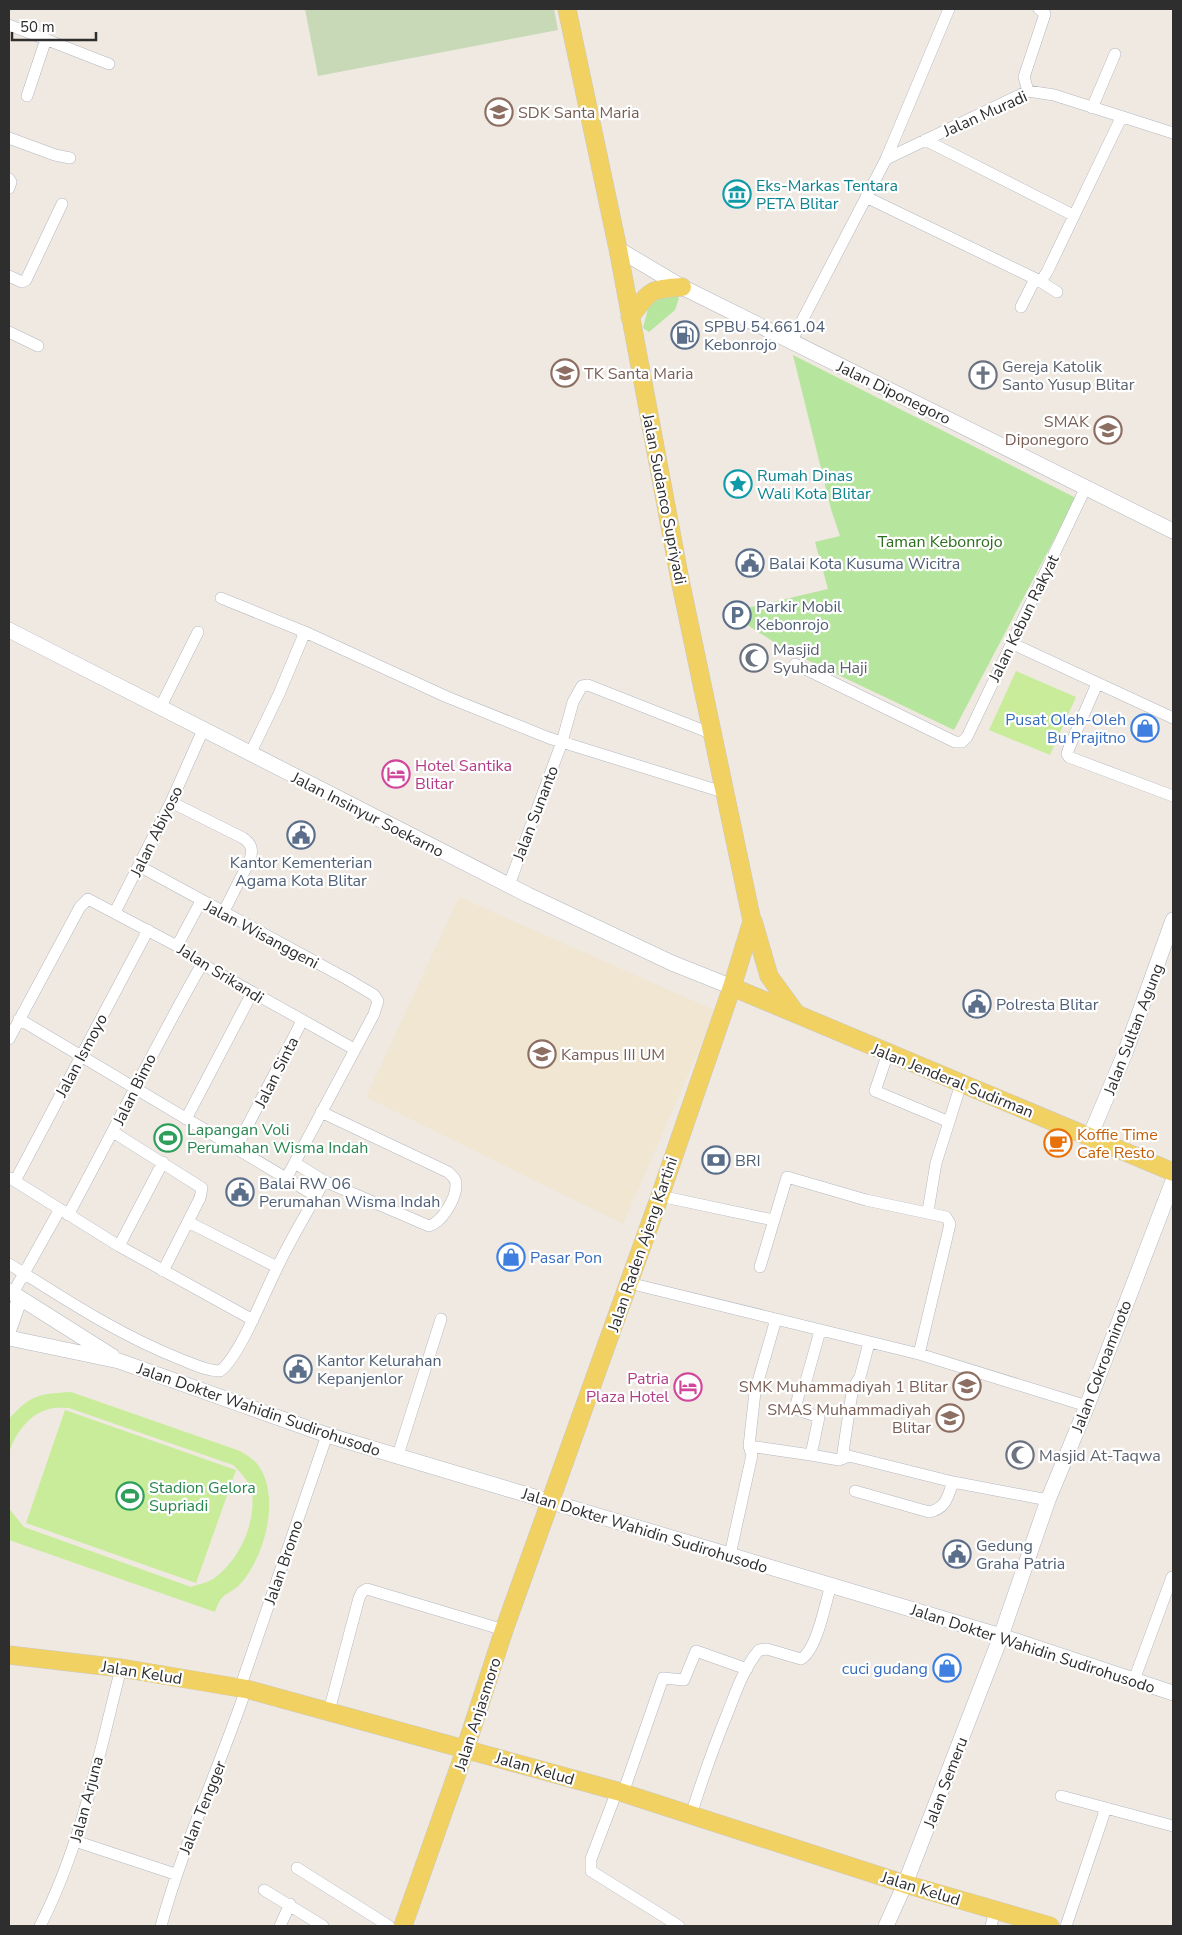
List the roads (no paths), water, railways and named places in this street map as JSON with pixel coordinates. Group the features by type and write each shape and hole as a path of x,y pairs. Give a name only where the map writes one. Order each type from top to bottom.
{"main road":[{"name":"Jalan Sudanco Supriyadi","path":"567,9 618,249 697,660 713,728 752,921 732,987"},
{"name":"Jalan Diponegoro","path":"618,249 682,287 1173,531"},
{"path":"630,317 648,294 657,288 682,287"},
{"name":"Jalan Insinyur Soekarno","path":"9,630 508,885 672,963 732,987"},
{"name":"Jalan Sultan Agung","path":"1090,1136 1125,1053 1173,920"},
{"path":"752,921 769,976 798,1016"},
{"name":"Jalan Jenderal Sudirman","path":"732,987 1173,1172"},
{"name":"Jalan Raden Ajeng Kartini","path":"551,1501 660,1196 732,987"},
{"name":"Jalan Cokroaminoto","path":"1001,1636 1048,1500 1087,1406 1173,1181"},
{"path":"9,1329 14,1293"},
{"name":"Jalan Dokter Wahidin Sudirohusodo","path":"14,1293 120,1361"},
{"name":"Jalan Dokter Wahidin Sudirohusodo","path":"9,1338 120,1361 327,1435 1001,1636 1173,1693"},
{"name":"Jalan Anjasmoro","path":"402,1925 465,1748 504,1630 551,1501"},
{"name":"Jalan Semeru","path":"886,1926 906,1884 1001,1636"},
{"name":"Jalan Kelud","path":"9,1654 121,1668 243,1689 465,1748 620,1792 906,1884 993,1918 1050,1926"}],"street":[{"path":"792,342 886,158 948,9"},
{"path":"1028,91 1024,77 1045,14 1039,9"},
{"path":"9,25 109,64"},
{"path":"27,96 46,39"},
{"path":"1092,108 1115,54"},
{"name":"Jalan Muradi","path":"886,158 1028,91 1054,95 1121,118 1173,133"},
{"path":"1037,279 1043,278 1047,272 1121,118"},
{"path":"9,138 55,155 70,158"},
{"path":"925,140 1073,215"},
{"path":"9,179 11,182 9,188"},
{"path":"866,197 1037,279 1057,292"},
{"path":"9,276 20,282 26,280 62,204"},
{"path":"1021,307 1037,279"},
{"path":"9,332 38,346"},
{"name":"Jalan Kebun Rakyat","path":"794,664 955,742 962,742 967,737 1086,487"},
{"path":"222,598 305,632 447,697 562,742 726,793"},
{"path":"160,708 198,632"},
{"path":"250,754 279,694 305,632"},
{"path":"1011,642 1173,718"},
{"path":"1097,684 1069,748 1069,757 1173,796"},
{"name":"Jalan Sunanto","path":"508,885 562,742 577,694 582,686 588,685 713,728"},
{"name":"Jalan Abiyoso","path":"115,912 170,802 203,730"},
{"path":"170,802 243,838 251,846 250,860 222,913"},
{"name":"Jalan Wisanggeni","path":"139,866 374,996 378,1001 377,1006 354,1050"},
{"name":"Jalan Srikandi","path":"19,1019 80,907 88,899 177,946 202,964 354,1050"},
{"path":"177,946 201,901"},
{"name":"Jalan Ismoyo","path":"12,1179 82,1055 148,930"},
{"name":"Jalan Bimo","path":"14,1293 113,1132 134,1086 202,964"},
{"path":"186,1119 252,993"},
{"path":"9,1039 19,1019 316,1196"},
{"name":"Jalan Sinta","path":"236,1148 302,1022"},
{"path":"286,1179 354,1050"},
{"path":"888,1053 875,1091 947,1121"},
{"path":"928,1212 936,1163 947,1121 961,1084"},
{"path":"295,1163 324,1180 429,1226 439,1221 453,1196 456,1184 454,1177 448,1172 320,1112"},
{"path":"113,1132 202,1188 200,1198 163,1271"},
{"path":"119,1246 163,1162"},
{"path":"760,1267 785,1179 790,1176 866,1200 946,1217 950,1220 950,1224 919,1354"},
{"path":"12,1179 119,1246 253,1320"},
{"path":"9,1264 124,1333 160,1351 214,1371 220,1371 229,1362 253,1320 277,1268 324,1180"},
{"path":"660,1196 773,1220"},
{"path":"188,1222 277,1268"},
{"path":"629,1282 820,1331 919,1354 1087,1406"},
{"path":"730,1555 752,1455 749,1446 755,1392 776,1319"},
{"path":"398,1456 441,1320"},
{"path":"811,1455 819,1416 795,1409 800,1390 804,1388 820,1331"},
{"path":"842,1459 850,1399 853,1388 860,1377 869,1343"},
{"name":"Jalan Bromo","path":"243,1689 327,1435"},
{"path":"749,1446 842,1459 849,1456 953,1482 1048,1500"},
{"path":"855,1492 929,1512 937,1510 946,1504 953,1482"},
{"path":"1134,1680 1172,1577"},
{"path":"691,1814 712,1749 742,1677 761,1650 800,1659 806,1656 812,1646 831,1585"},
{"path":"329,1712 359,1598 368,1589 504,1630"},
{"path":"679,1926 591,1870 591,1858 620,1792 663,1678 684,1680 696,1651 747,1669"},
{"name":"Jalan Arjuna","path":"40,1926 65,1871 75,1841 121,1668"},
{"name":"Jalan Tengger","path":"165,1925 175,1874 226,1748 243,1689"},
{"path":"1060,1796 1173,1826"},
{"path":"1066,1926 1106,1808"},
{"path":"75,1841 175,1874"},
{"path":"297,1868 402,1925"},
{"path":"264,1890 290,1904 323,1926"},
{"path":"280,1926 290,1904"}],"place":[{"name":"SDK Santa Maria","path":"499,112"},
{"name":"Eks-Markas Tentara PETA Blitar","path":"737,194"},
{"name":"SPBU 54.661.04 Kebonrojo","path":"685,335"},
{"name":"TK Santa Maria","path":"565,373"},
{"name":"Gereja Katolik Santo Yusup Blitar","path":"983,375"},
{"name":"SMAK Diponegoro","path":"1108,430"},
{"name":"Rumah Dinas Wali Kota Blitar","path":"738,484"},
{"name":"Balai Kota Kusuma Wicitra","path":"750,563"},
{"name":"Parkir Mobil Kebonrojo","path":"737,615"},
{"name":"Masjid Syuhada Haji","path":"754,658"},
{"name":"Pusat Oleh-Oleh Bu Prajitno","path":"1145,728"},
{"name":"Hotel Santika Blitar","path":"396,774"},
{"name":"Kantor Kementerian Agama Kota Blitar","path":"301,835"},
{"name":"Polresta Blitar","path":"977,1004"},
{"name":"Kampus III UM","path":"542,1054"},
{"name":"Lapangan Voli Perumahan Wisma Indah","path":"168,1138"},
{"name":"Koffie Time Cafe Resto","path":"1058,1143"},
{"name":"BRI","path":"716,1160"},
{"name":"Balai RW 06 Perumahan Wisma Indah","path":"240,1192"},
{"name":"Pasar Pon","path":"511,1257"},
{"name":"Kantor Kelurahan Kepanjenlor","path":"298,1369"},
{"name":"SMK Muhammadiyah 1 Blitar","path":"967,1386"},
{"name":"Patria Plaza Hotel","path":"688,1387"},
{"name":"SMAS Muhammadiyah Blitar","path":"950,1418"},
{"name":"Masjid At-Taqwa","path":"1020,1455"},
{"name":"Stadion Gelora Supriadi","path":"130,1496"},
{"name":"Gedung Graha Patria","path":"957,1554"},
{"name":"cuci gudang","path":"947,1668"}],"park label":[{"name":"Taman Kebonrojo","path":"940,541"}]}
